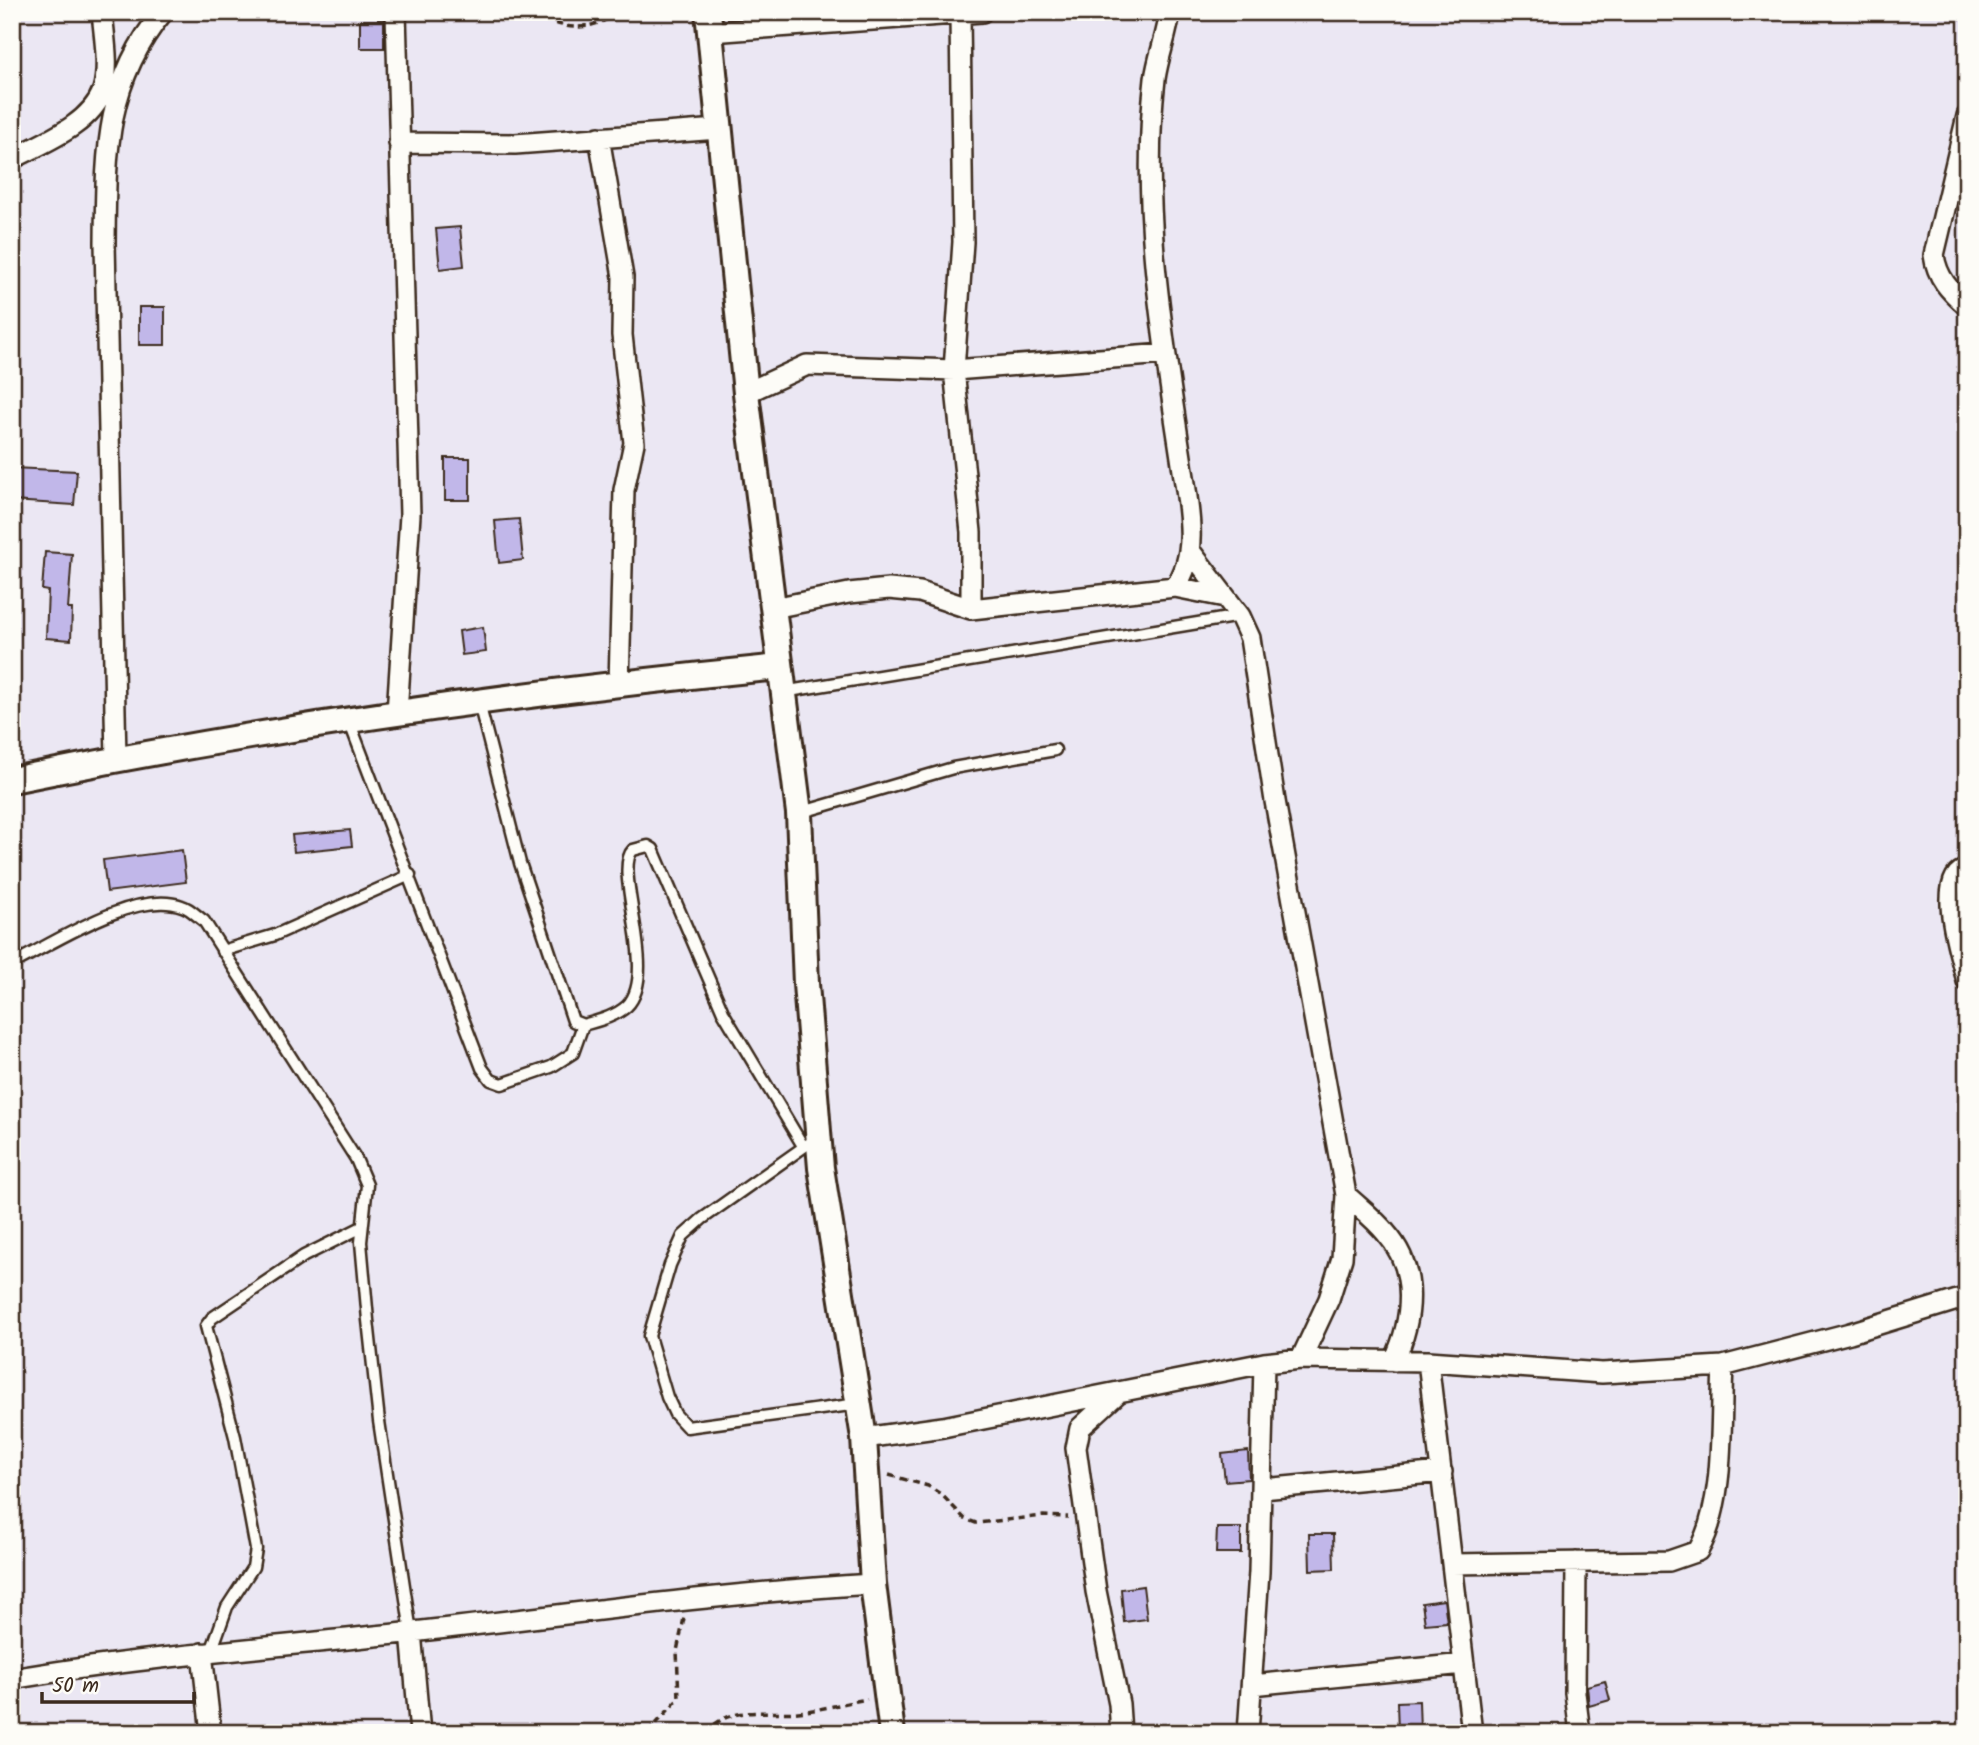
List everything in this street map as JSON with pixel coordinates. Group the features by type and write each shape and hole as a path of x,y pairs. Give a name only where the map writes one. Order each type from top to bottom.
{"street":[{"path":"12,159 65,131 86,114 103,90 102,12"},
{"path":"116,759 105,257 106,163 112,110 128,64 147,31 163,12"},
{"path":"396,12 410,515 397,713"},
{"path":"892,1733 873,1584 864,1438 811,1143 799,813 746,393 710,22 960,16 982,12"},
{"path":"1170,12 1155,77 1151,139 1152,235 1165,354 1185,484 1191,552 1185,573 1175,587"},
{"path":"960,16 963,242 954,370 971,532 971,609"},
{"path":"1967,116 1934,255 1936,271 1952,293 1967,306"},
{"path":"399,143 515,144 719,128"},
{"path":"599,138 623,277 622,335 634,443 624,490 618,685"},
{"path":"746,393 807,365 954,370 1165,354"},
{"path":"1191,552 1240,617 1250,638 1275,801 1346,1195 1342,1258 1329,1299 1301,1359"},
{"path":"772,608 849,593 889,589 920,592 971,609 1175,587 1225,597"},
{"path":"12,780 116,759 397,713 479,701 780,667"},
{"path":"1967,869 1960,871 1951,882 1950,898 1967,981"},
{"path":"1346,1195 1388,1234 1406,1268 1411,1306 1407,1332 1394,1361"},
{"path":"864,1438 943,1427 1264,1363 1301,1359 1428,1362 1602,1373 1723,1366 1850,1333 1967,1297"},
{"path":"1428,1362 1472,1733"},
{"path":"1248,1733 1262,1489 1264,1363"},
{"path":"1452,1564 1669,1561 1698,1551 1706,1537 1716,1489 1723,1366"},
{"path":"1117,1394 1092,1415 1077,1436 1085,1520 1119,1704 1121,1733"},
{"path":"1262,1489 1442,1472"},
{"path":"1576,1562 1575,1693 1580,1733"},
{"path":"12,1679 92,1665 411,1632 755,1591 873,1584"},
{"path":"411,1632 420,1733"},
{"path":"206,1653 211,1733"},
{"path":"1252,1685 1464,1664"}],"lane":[{"path":"782,692 1240,617"},
{"path":"479,701 520,863 570,1016 583,1026"},
{"path":"349,721 410,874 482,1068 491,1080 502,1084 564,1061 578,1045 583,1026"},
{"path":"799,813 953,768 1055,750"},
{"path":"583,1026 615,1015 629,1004 636,983 638,935 626,865 633,850 648,846 653,849 723,1012 750,1062 811,1143 733,1195 683,1236 670,1265 649,1335 667,1397 675,1414 687,1427 859,1404"},
{"path":"222,951 275,935 410,874"},
{"path":"12,964 120,910 154,904 183,906 204,921 356,1159 367,1185 362,1227 379,1420 411,1632"},
{"path":"206,1653 227,1607 253,1567 256,1549 235,1437 206,1326 212,1318 274,1275 362,1227"}],"path":[{"path":"534,12 562,25 585,28 601,25 621,12"},
{"path":"585,12 585,28"},
{"path":"866,1470 928,1486 942,1495 965,1519 976,1523 1043,1516 1085,1520"},
{"path":"648,1733 679,1698 677,1651 688,1600"},
{"path":"706,1733 729,1715 748,1712 800,1712 887,1695"}],"building":[{"path":"360,20 384,20 384,48 360,48"},
{"path":"460,227 464,266 440,269 436,229"},
{"path":"139,307 165,307 165,345 139,345"},
{"path":"445,458 470,458 470,500 445,500"},
{"path":"12,468 77,471 74,505 12,501"},
{"path":"519,519 523,560 499,563 495,521"},
{"path":"45,552 72,554 68,609 72,609 71,640 46,638 48,591 42,590"},
{"path":"483,627 486,652 462,655 459,631"},
{"path":"350,830 352,846 294,852 292,835"},
{"path":"182,850 186,882 107,892 103,860"},
{"path":"1248,1451 1249,1479 1225,1481 1222,1454"},
{"path":"1217,1528 1241,1528 1241,1553 1216,1553"},
{"path":"1309,1534 1333,1534 1334,1569 1310,1570"},
{"path":"1143,1586 1147,1619 1124,1622 1121,1589"},
{"path":"1444,1600 1447,1622 1425,1624 1422,1603"},
{"path":"1605,1681 1610,1700 1589,1706 1587,1686"},
{"path":"1419,1701 1420,1731 1398,1731 1397,1702"}]}
